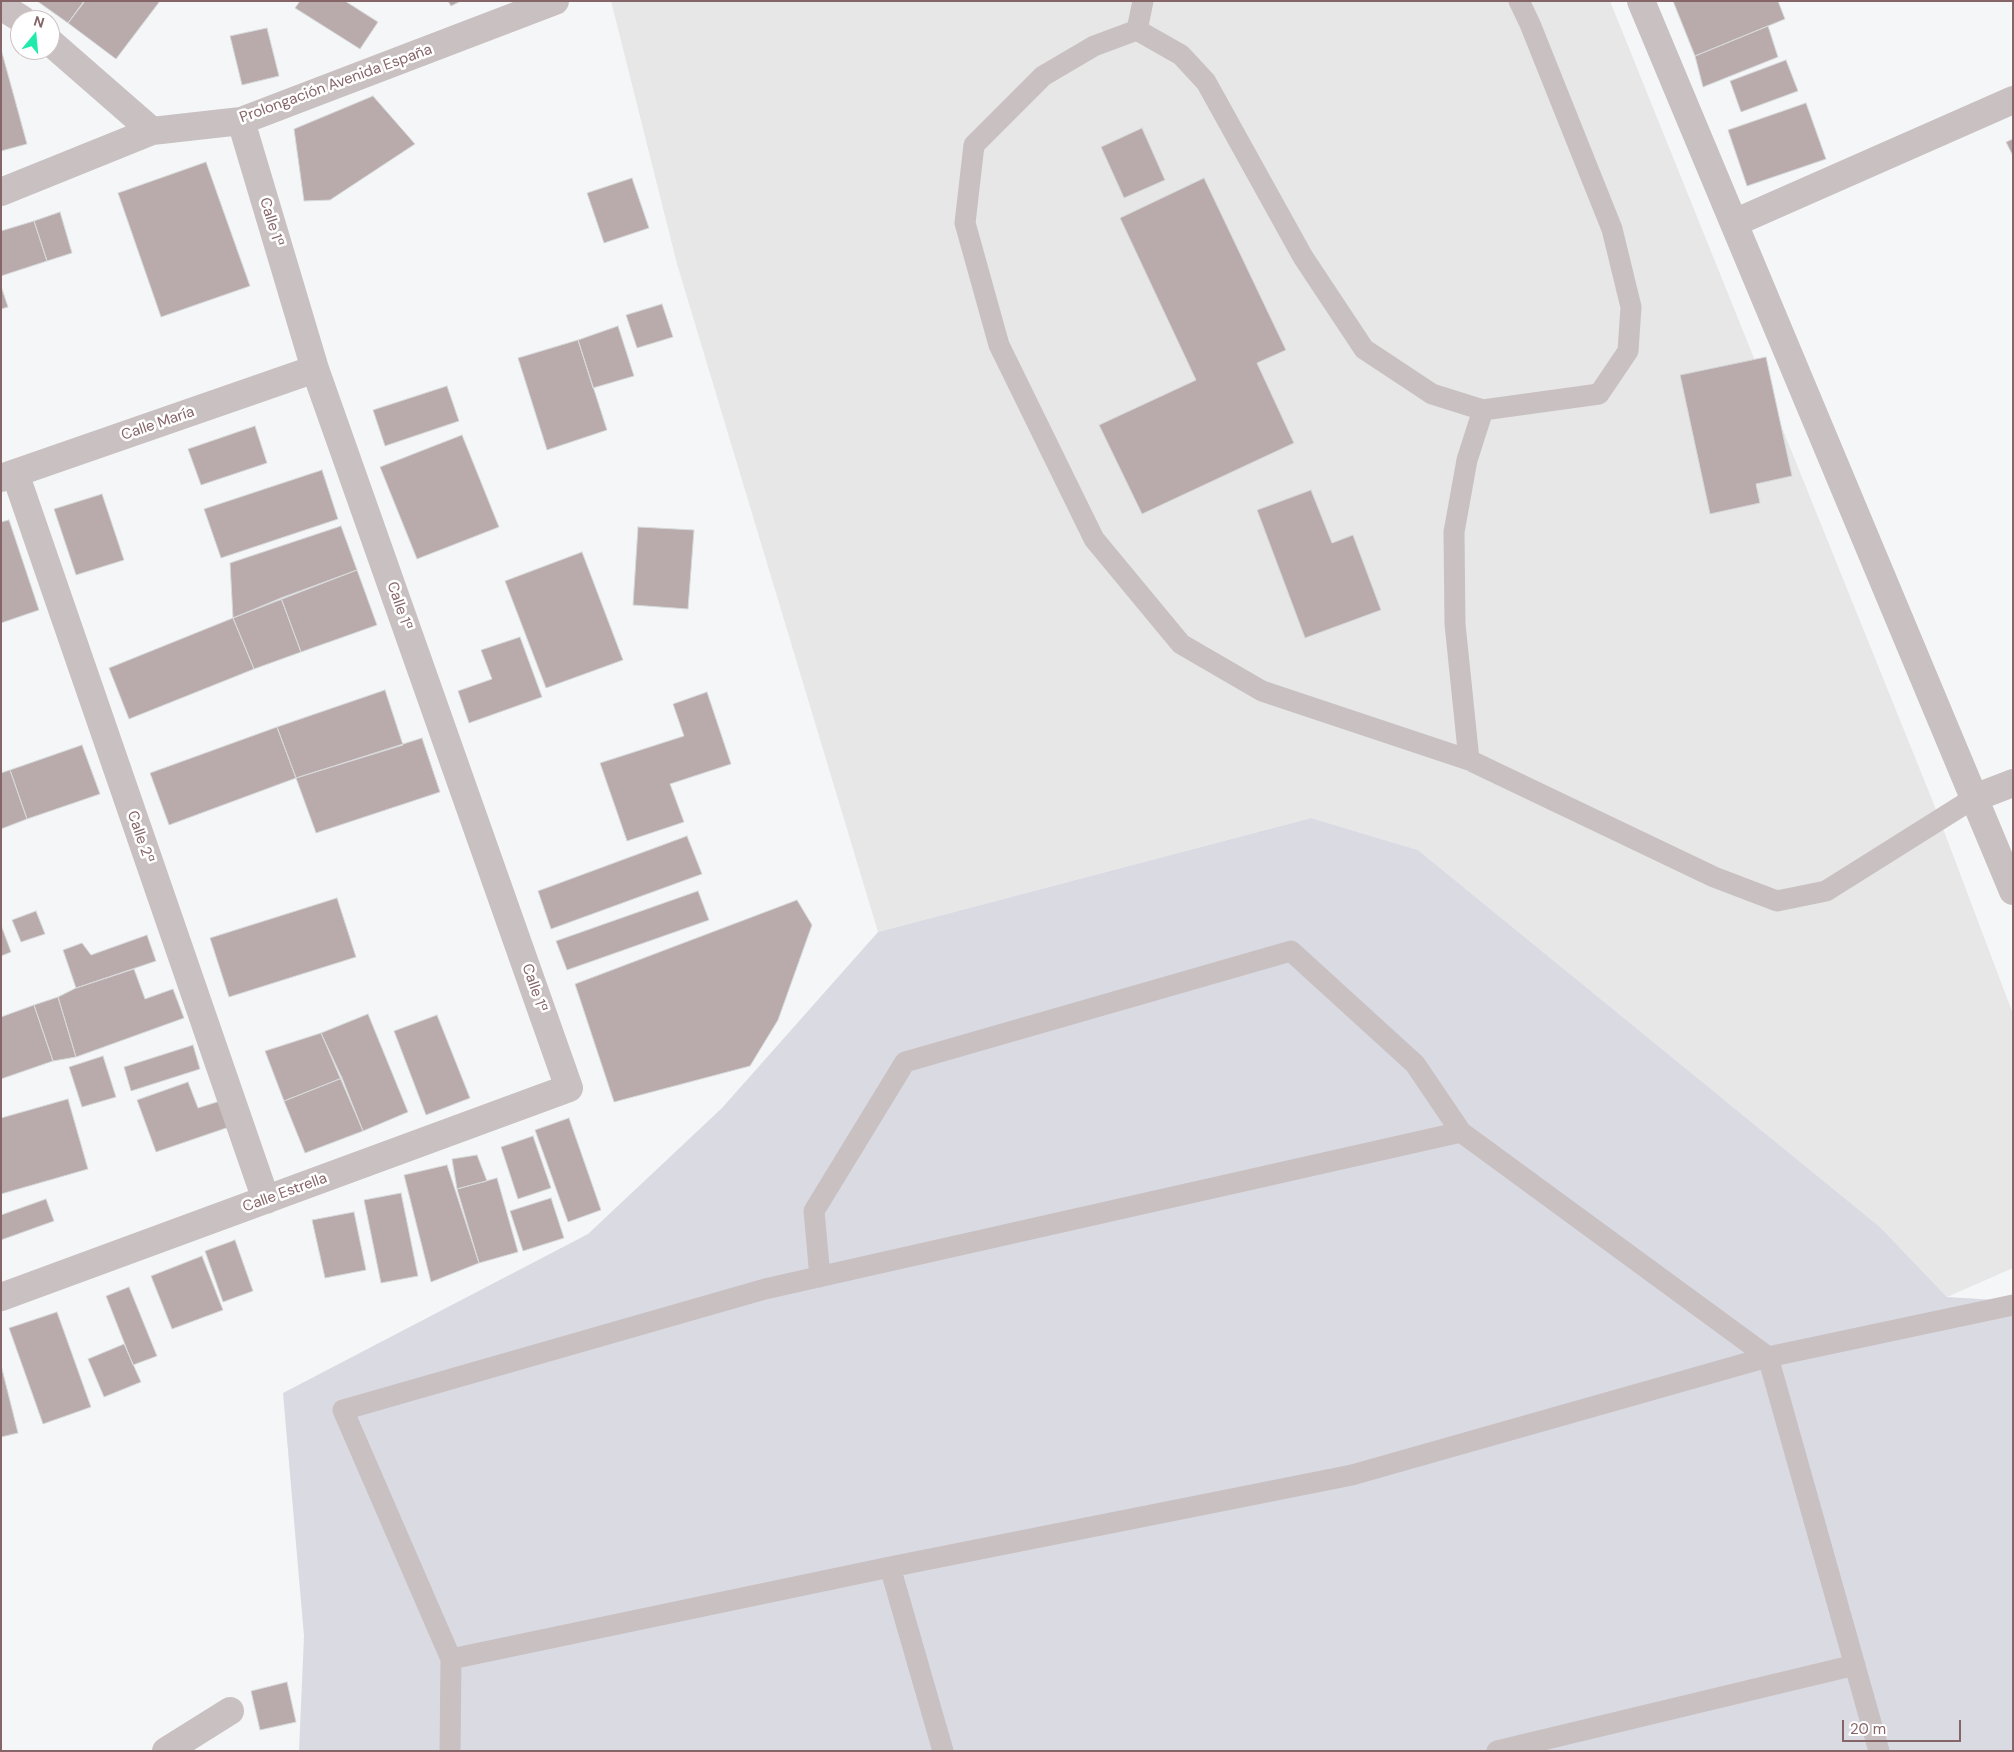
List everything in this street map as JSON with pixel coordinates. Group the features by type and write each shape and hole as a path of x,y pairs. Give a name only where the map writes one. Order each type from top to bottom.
{"street":[{"name":"Prolongación Avenida España","path":"1,192 152,130 241,121 554,1"},
{"path":"1642,1 2013,891"},
{"path":"60,51 152,130"},
{"path":"1734,223 2013,100"},
{"name":"Calle 1ª","path":"241,121 315,369 569,1088"},
{"name":"Calle María","path":"8,476 315,369"},
{"name":"Calle 2ª","path":"8,476 266,1200"},
{"path":"1974,798 2013,783"},
{"name":"Calle Estrella","path":"1,1297 569,1088"},
{"path":"166,1751 230,1712"}],"lane":[{"path":"1137,30 1143,1"},
{"path":"1137,30 1181,55 1206,82 1303,257 1364,349 1432,394 1483,410 1599,394 1628,351 1631,306 1612,229 1519,1"},
{"path":"1137,30 1094,46 1043,76 974,146 965,223 999,346 1094,539 1181,644 1262,691 1469,760 1714,877 1777,901 1826,891 1974,798"},
{"path":"1469,760 1455,624 1454,532 1467,460 1483,410"},
{"path":"820,1276 814,1211 905,1062 1291,951 1415,1064 1461,1132 1768,1357 1879,1751"},
{"path":"450,1751 451,1659 344,1410 765,1289 1461,1132"},
{"path":"451,1659 890,1567 1352,1475 1768,1357 2013,1305"},
{"path":"890,1567 943,1751"},
{"path":"1497,1751 1855,1665"}],"shaded area":[{"path":"611,1 1610,1 1933,802 2013,1014 2013,1268 1947,1297 1880,1227 1418,850 1311,818 878,932 677,264"},
{"path":"1311,818 1418,850 1880,1227 1947,1297 2013,1301 2013,1751 299,1751 304,1636 283,1393 588,1234 722,1108 878,932"}],"building":[{"path":"37,1 84,1 68,23 60,17 60,10 50,10"},
{"path":"85,1 160,1 116,59 68,23"},
{"path":"300,1 345,1 378,22 360,49 295,8"},
{"path":"448,1 461,1 451,6"},
{"path":"1673,1 1778,1 1785,19 1695,56"},
{"path":"1768,26 1778,57 1703,87 1695,56"},
{"path":"267,28 279,76 242,85 230,36"},
{"path":"1,49 27,144 1,151"},
{"path":"1786,60 1798,91 1741,112 1730,81"},
{"path":"373,96 415,144 330,200 304,201 294,129"},
{"path":"1806,103 1826,159 1747,186 1728,130"},
{"path":"1142,128 1165,180 1124,198 1101,147"},
{"path":"2013,139 2013,156 2006,142"},
{"path":"206,162 250,286 161,317 118,193"},
{"path":"632,178 649,228 604,243 587,193"},
{"path":"1204,178 1286,350 1257,363 1294,443 1142,514 1099,425 1196,380 1120,218"},
{"path":"60,212 72,253 47,261 34,221"},
{"path":"34,221 47,261 1,276 1,231"},
{"path":"1,286 8,307 1,309"},
{"path":"662,304 673,337 637,348 626,315"},
{"path":"618,326 634,376 593,388 578,340"},
{"path":"578,340 607,430 547,450 518,358"},
{"path":"1766,357 1792,476 1756,484 1760,503 1710,514 1680,375"},
{"path":"447,386 459,421 385,446 373,410"},
{"path":"255,426 267,463 201,485 188,449"},
{"path":"462,435 499,527 417,559 380,467"},
{"path":"322,470 338,519 221,558 204,509"},
{"path":"1311,490 1332,543 1353,535 1381,610 1305,638 1257,510"},
{"path":"102,494 124,560 76,575 54,509"},
{"path":"9,520 39,610 1,623 1,522"},
{"path":"341,526 357,570 233,618 230,563"},
{"path":"638,527 694,530 688,609 633,605"},
{"path":"582,552 623,660 546,688 505,581"},
{"path":"357,570 377,625 301,652 281,598"},
{"path":"281,598 301,652 254,669 233,618"},
{"path":"233,618 254,669 129,719 109,668"},
{"path":"520,637 542,697 469,723 458,691 492,679 481,650"},
{"path":"385,690 403,745 296,778 277,727"},
{"path":"707,692 731,764 670,784 684,822 627,841 600,763 684,736 673,704"},
{"path":"277,727 296,778 169,825 150,773"},
{"path":"422,738 440,792 316,833 296,778"},
{"path":"82,745 100,794 27,819 10,770"},
{"path":"10,770 27,819 1,829 1,773"},
{"path":"687,836 702,874 551,929 538,891"},
{"path":"698,891 709,920 567,970 556,941"},
{"path":"337,898 356,957 229,997 210,938"},
{"path":"797,900 812,925 778,1020 750,1066 614,1102 575,984"},
{"path":"36,911 45,934 21,942 12,920"},
{"path":"1,925 11,952 1,956"},
{"path":"147,935 156,961 76,988 63,950 82,943 91,955"},
{"path":"134,969 145,999 173,989 184,1018 76,1057 58,997 76,988"},
{"path":"58,997 76,1057 53,1061 34,1005"},
{"path":"34,1005 53,1061 1,1079 1,1017"},
{"path":"368,1014 408,1112 363,1131 321,1033"},
{"path":"437,1015 470,1098 426,1115 394,1031"},
{"path":"321,1033 342,1078 284,1101 265,1051"},
{"path":"193,1045 200,1069 131,1091 124,1067"},
{"path":"103,1056 116,1097 82,1107 69,1067"},
{"path":"342,1078 363,1131 305,1153 284,1101"},
{"path":"188,1082 198,1108 220,1101 229,1127 156,1152 137,1100"},
{"path":"68,1099 88,1169 1,1194 1,1118"},
{"path":"569,1118 601,1210 568,1222 535,1130"},
{"path":"533,1136 551,1188 518,1199 501,1147"},
{"path":"477,1155 487,1181 457,1189 452,1159"},
{"path":"447,1165 479,1263 431,1282 404,1175"},
{"path":"497,1178 518,1252 479,1263 457,1189"},
{"path":"401,1193 418,1276 381,1283 364,1200"},
{"path":"551,1198 564,1238 523,1251 510,1211"},
{"path":"46,1199 54,1221 1,1240 1,1215"},
{"path":"354,1212 366,1270 325,1278 312,1220"},
{"path":"235,1240 253,1291 223,1302 205,1251"},
{"path":"202,1256 223,1310 172,1329 151,1276"},
{"path":"129,1287 157,1356 133,1365 106,1296"},
{"path":"57,1312 91,1407 43,1424 9,1328"},
{"path":"124,1344 141,1382 104,1397 88,1359"},
{"path":"1,1365 18,1433 1,1437"},
{"path":"287,1682 296,1722 260,1730 251,1691"}]}
